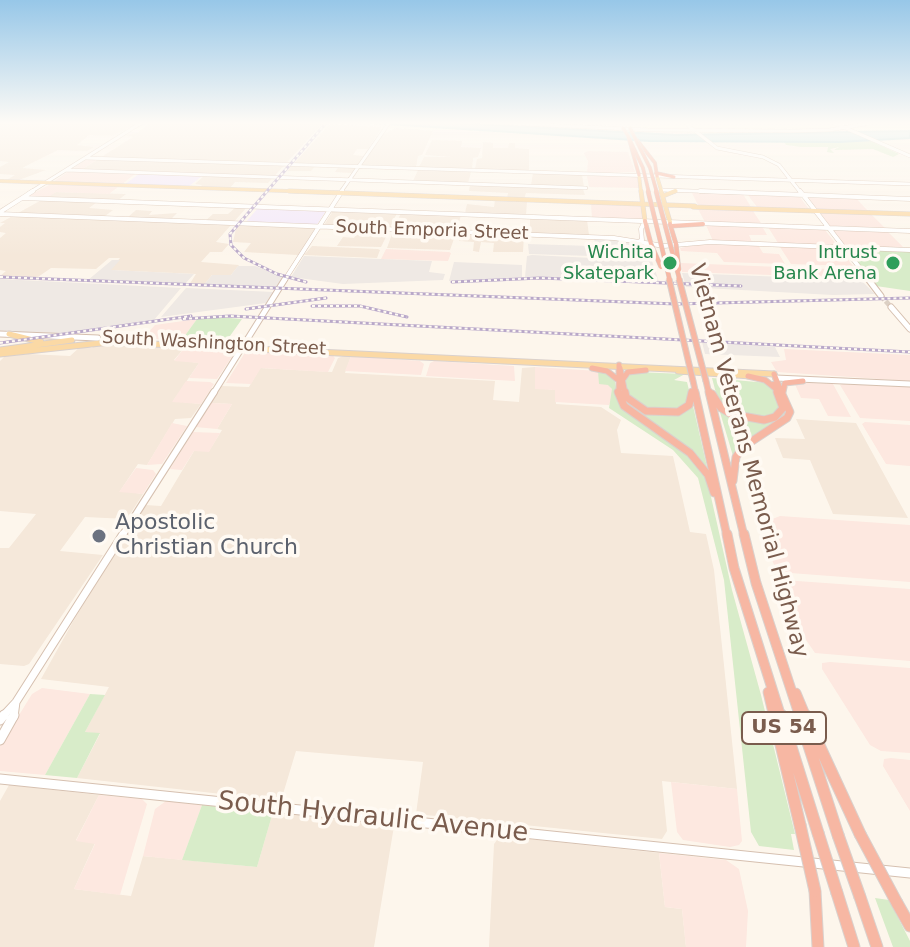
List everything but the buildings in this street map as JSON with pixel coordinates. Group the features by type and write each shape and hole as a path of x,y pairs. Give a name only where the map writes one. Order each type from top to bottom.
{"highway":[{"path":"629,175 638,173 636,167"},
{"name":"Vietnam Veterans Memorial Highway","path":"643,167 721,514 751,623 854,947"},
{"name":"Vietnam Veterans Memorial Highway","path":"650,167 771,631 877,947"},
{"path":"655,167 656,174 674,177"},
{"path":"645,221 651,244 670,287"},
{"path":"681,288 676,244 670,224 703,224"},
{"path":"592,368 610,372 620,379 632,404 662,414 678,412 689,405 693,381"},
{"path":"619,368 619,397 624,406 699,463 708,475 721,514"},
{"path":"620,379 628,372 646,370"},
{"path":"748,376 768,382 776,390"},
{"path":"706,381 721,408 753,420 771,419 782,412 774,377"},
{"path":"774,377 785,398"},
{"path":"735,499 733,478 736,457 753,439 787,418 790,412 782,388 785,383 803,381"},
{"path":"751,623 815,891 818,947"},
{"path":"771,631 821,753 910,926"}],"main road":[{"path":"638,173 645,221"},
{"path":"656,174 670,224"},
{"path":"659,182 674,177"},
{"path":"0,181 910,214"},
{"path":"9,334 64,345"},
{"path":"0,352 46,343 98,338"},
{"name":"South Washington Street","path":"98,338 774,377"},
{"path":"0,352 110,342 241,347"},
{"name":"South Washington Street","path":"519,363 774,377"}],"street":[{"path":"0,213 71,167"},
{"path":"0,720 16,702 358,167"},
{"path":"365,167 629,175"},
{"path":"781,167 881,296"},
{"path":"66,170 586,188"},
{"path":"638,173 656,174"},
{"path":"674,177 910,184"},
{"path":"662,193 910,199"},
{"path":"22,198 910,231"},
{"name":"South Emporia Street","path":"0,213 614,238 684,247 710,242 910,250"},
{"path":"637,243 642,240 641,229 645,221"},
{"path":"703,224 729,224"},
{"path":"891,307 910,329"},
{"name":"South Washington Street","path":"0,334 98,338"},
{"name":"South Washington Street","path":"774,377 835,381"},
{"name":"South Washington Street","path":"774,377 910,384"},
{"path":"0,740 14,717 16,702"},
{"name":"South Hydraulic Avenue","path":"0,779 910,873"}],"shaded area":[{"path":"0,167 46,170 16,181 5,181 15,175 0,174"},
{"path":"75,167 136,173 121,185 53,182"},
{"path":"85,167 282,167 268,183 235,182 229,189 199,188 202,185 195,184 205,175 81,170"},
{"path":"290,167 314,167 311,171 287,171"},
{"path":"338,167 356,167 352,173 335,172"},
{"path":"424,167 472,167 472,169"},
{"path":"529,167 529,171 475,169"},
{"path":"587,167 633,167 635,172 587,173"},
{"path":"418,170 471,172 468,183 413,181"},
{"path":"140,173 202,176 188,187 124,185"},
{"path":"533,173 582,175 584,187 531,185"},
{"path":"587,176 638,176 639,188 589,187"},
{"path":"49,185 118,187 109,194 56,192 47,198 26,197"},
{"path":"470,185 583,189 585,195 526,193 524,199 507,199 508,193 469,191"},
{"path":"56,192 126,194 117,201 100,200 89,208 113,210 105,216 127,218 136,210 152,211 149,215 177,213 171,219 205,221 213,214 228,214 236,207 247,207 216,242 229,244 222,252 210,252 201,262 239,265 231,275 212,275 204,285 189,285 196,274 110,270 120,258 109,258 96,269 51,268 38,277 0,276 6,271 0,270 0,238 6,233 0,232 0,227 5,223 0,223"},
{"path":"692,193 743,194 751,207 698,205"},
{"path":"748,195 799,196 809,209 757,207"},
{"path":"806,197 856,198 868,211 817,209"},
{"path":"495,200 527,202 526,215 465,213 467,204 494,207"},
{"path":"591,204 641,206 644,219 592,218"},
{"path":"259,207 326,211 316,226 245,223"},
{"path":"698,209 753,211 761,223 705,222"},
{"path":"333,211 397,213 390,228 324,225"},
{"path":"819,212 871,214 885,228 830,226"},
{"path":"401,213 461,215 457,230 394,228"},
{"path":"530,218 587,220 589,235 530,233"},
{"path":"237,224 316,228 298,255 244,252 251,243 233,242"},
{"path":"706,225 763,228 767,235 749,235 752,242 713,241"},
{"path":"768,227 825,230 837,245 778,243"},
{"path":"359,229 389,231 381,247 337,246 343,237 354,238"},
{"path":"832,230 887,231 903,247 845,246"},
{"path":"393,231 456,233 450,250 387,248"},
{"path":"461,233 524,236 523,252 493,252 494,243 481,242 479,252 473,251 474,242 459,241"},
{"path":"594,239 622,240 650,247 654,259 606,256 596,247"},
{"path":"710,243 758,245 763,253 779,254 785,264 724,262 717,253 681,251 680,248"},
{"path":"528,244 591,246 592,256 529,254"},
{"path":"312,246 380,250 377,258 304,255"},
{"path":"780,247 840,249 853,266 791,264"},
{"path":"386,249 451,253 448,261 381,259"},
{"path":"304,256 432,261 429,272 445,274 443,280 343,284 291,277"},
{"path":"527,256 652,261 659,282 525,277"},
{"path":"112,260 120,260 111,270 194,274 184,285 88,280"},
{"path":"454,262 522,265 522,277 449,281"},
{"path":"681,263 854,270 862,278 682,272"},
{"path":"238,266 255,266 284,277 277,288 203,286 212,275 231,275"},
{"path":"682,273 861,280 875,294 833,295 686,287"},
{"path":"0,279 181,288 154,320 57,334 0,333"},
{"path":"186,288 274,292 266,303 161,317"},
{"path":"197,319 181,341 143,338 155,325"},
{"path":"702,342 775,347 780,357 705,354"},
{"path":"97,343 185,347 174,360 199,363 173,401 201,404 191,418 175,419 147,465 138,464 120,491 143,494 127,519 85,517 60,551 103,555 29,664 0,664 0,548 9,548 36,514 0,511 0,361 5,356 28,354 70,356 80,347 92,348"},
{"path":"185,347 235,352 217,379 189,378 199,363 174,361"},
{"path":"784,349 910,355 910,381 777,372 771,362 786,360"},
{"path":"246,351 332,355 335,358 328,372 261,368 251,384 226,383"},
{"path":"351,356 345,373 495,381 493,400 519,402 522,368 535,367 535,388 555,390 556,404 601,407 621,420 617,430 621,453 673,456 690,532 706,534 714,570 737,789 662,781 667,831 662,839 416,814 423,762 296,751 283,794 276,800 77,778 100,734 85,732 109,687 41,679 145,505 161,506 194,451 209,451 222,430 217,429 232,404 211,403 221,386 249,387 260,368 332,372 338,358"},
{"path":"351,356 420,361 424,364 421,375 345,371"},
{"path":"430,363 514,366 515,381 426,376"},
{"path":"535,367 598,371 612,389 612,400 609,405 555,402 555,390 535,389"},
{"path":"186,381 214,384 201,404 172,402"},
{"path":"794,382 833,384 851,417 828,416 819,399 801,398"},
{"path":"840,385 910,387 910,421 860,418"},
{"path":"211,403 232,404 217,429 195,427"},
{"path":"796,419 856,423 908,518 833,514 810,460 783,458 775,438 805,439"},
{"path":"172,423 187,426 162,464 147,465"},
{"path":"862,424 910,425 910,466 886,464"},
{"path":"193,432 220,433 209,452 194,451 182,470 170,469"},
{"path":"136,468 153,470 156,474 143,494 119,492"},
{"path":"780,516 910,525 910,582 777,572 768,550 767,534 770,520"},
{"path":"783,580 910,589 910,661 815,653 791,618 779,584"},
{"path":"822,663 910,668 910,753 881,751 870,745 822,669"},
{"path":"42,688 90,694 45,775 0,771 0,746 32,694"},
{"path":"884,759 910,760 910,811 883,766"},
{"path":"671,782 737,789 742,841 739,845 730,847 683,840 677,832"},
{"path":"9,785 99,795 76,840 95,843 74,889 131,896 143,856 257,867 273,812 394,826 374,947 0,947 0,801"},
{"path":"99,795 142,799 147,804 120,895 74,889 95,844 76,841"},
{"path":"166,801 202,805 182,860 143,856 155,809"},
{"path":"500,836 659,853 665,907 682,909 686,947 489,947 494,844"},
{"path":"659,853 726,860 739,869 748,911 746,947 686,947 682,909 665,907"}],"green space":[{"path":"847,249 910,251 910,291 876,286"},
{"path":"197,319 242,319 225,343 181,341"},
{"path":"598,371 614,377 619,404 686,451 707,479 732,590 795,834 791,834 794,850 759,846 751,832 724,580 698,478 673,450 609,408 612,389 599,384"},
{"path":"635,372 685,374 674,380 687,382 690,394 687,404 680,409 657,412 633,403 627,393 625,377"},
{"path":"712,378 768,383 772,386 780,410 767,418 734,414 718,401"},
{"path":"622,393 633,406 658,415 693,406 707,467 627,406"},
{"path":"719,409 757,421 788,409 785,417 733,456"},
{"path":"90,694 105,695 85,732 100,733 77,778 45,775"},
{"path":"202,805 273,812 257,867 182,860"},
{"path":"875,898 889,900 910,941 910,947 893,947"}],"tunnel":[{"path":"881,296 891,307"}],"railway":[{"path":"288,167 230,234 231,245 244,258 277,274 306,282"},
{"path":"0,277 676,304 910,298"},
{"path":"452,282 540,278 741,286"},
{"path":"246,309 326,298"},
{"path":"312,306 360,306 407,317"},
{"path":"0,343 191,316"},
{"path":"183,319 230,316 910,352"}],"place":[{"name":"Wichita Skatepark","path":"670,263"},
{"name":"Intrust Bank Arena","path":"893,263"},
{"name":"Apostolic Christian Church","path":"99,536"}]}
